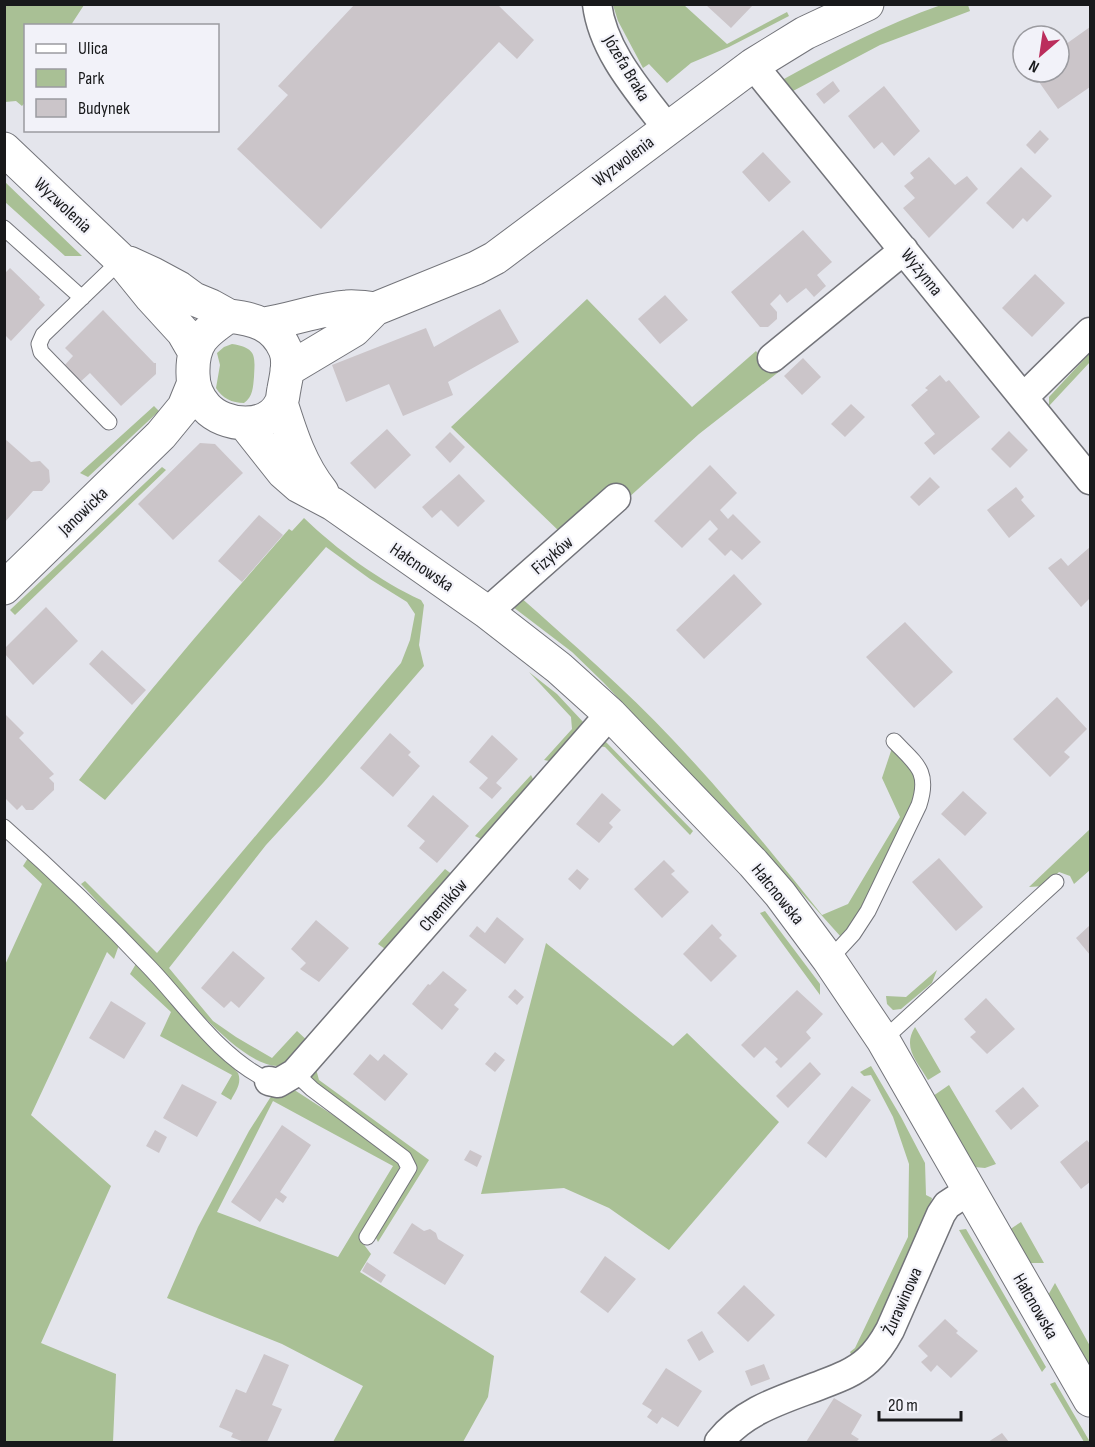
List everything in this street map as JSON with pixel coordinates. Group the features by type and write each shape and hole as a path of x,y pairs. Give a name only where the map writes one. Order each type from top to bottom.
{"street":[{"name":"Józefa Braka","path":"597,4 607,39 623,69 667,128"},
{"name":"Wyzwolenia","path":"287,370 354,330 375,309 495,258 753,65 805,33 867,4"},
{"name":"Wyżynna","path":"753,65 1090,480"},
{"name":"Wyzwolenia","path":"4,149 122,260 183,332 194,351"},
{"path":"772,358 904,250"},
{"name":"Wyzwolenia","path":"122,260 153,274 194,299 229,316"},
{"name":"Wyzwolenia","path":"264,324 349,306 375,309"},
{"path":"229,316 252,319 264,324 285,348 288,360 281,403 265,419 232,420 207,409 198,397 194,385 194,351 203,337 229,316"},
{"path":"1024,397 1090,332"},
{"name":"Janowicka","path":"4,588 161,435 184,407 194,385"},
{"name":"Hałcnowska","path":"281,403 299,457 313,480 333,504"},
{"name":"Janowicka","path":"161,435 232,420"},
{"name":"Hałcnowska","path":"232,420 299,486 333,504 487,612 559,668 610,714 753,863 780,894 829,960 883,1040 1090,1400"},
{"name":"Fizyków","path":"487,612 616,498"},
{"name":"Chemików","path":"282,1077 610,714"},
{"name":"Żurawinowa","path":"719,1443 740,1420 756,1411 841,1378 869,1360 890,1330 941,1214 947,1205 970,1190"}],"lane":[{"path":"4,228 82,298"},
{"path":"109,422 41,352 39,344 43,336 122,260"},
{"path":"829,960 853,934 868,911 923,793 924,779 919,767 894,741"},
{"path":"4,827 85,900 239,1063 256,1074 282,1077 312,1089 404,1158 409,1168 367,1237"},
{"path":"883,1040 1056,882"}],"green space":[{"path":"5,4 84,5 72,24 24,24 24,104 22,106 16,101 5,102"},
{"path":"613,5 684,5 727,44 787,12 789,16 729,47 691,63 667,83 649,64 643,68 618,21"},
{"path":"941,5 968,5 970,11 880,45 793,91 790,87 785,90 784,79 881,29"},
{"path":"5,182 82,256 65,256 5,202"},
{"path":"587,299 692,407 756,351 768,363 785,367 699,434 627,499 561,533 451,427"},
{"path":"232,344 246,348 254,358 252,392 244,403 228,399 216,388 220,365 217,353"},
{"path":"1090,353 1090,362 1049,406 1049,397"},
{"path":"154,406 159,411 88,477 80,473"},
{"path":"162,467 166,470 15,615 10,610"},
{"path":"304,518 360,564 390,584 421,600 424,605 419,645 424,666 266,845 169,968 213,1021 272,1058 297,1031 310,1043 291,1061 277,1066 246,1054 213,1026 81,884 85,881 157,953 401,663 410,640 415,614 407,602 326,547 105,800 79,780 235,591 289,529 292,531"},
{"path":"519,596 655,721 712,783 822,915 848,904 900,817 882,778 892,748 911,766 918,784 916,803 863,908 849,930 841,937 739,823 603,682 572,652 513,607"},
{"path":"529,672 557,694 585,724 554,762 544,760 572,729 571,717"},
{"path":"604,740 693,831 690,835 605,747 597,746"},
{"path":"531,775 535,783 483,840 475,836"},
{"path":"1090,829 1090,870 1074,884 1070,876 1059,872 1044,886 1029,887"},
{"path":"28,858 119,945 114,959 107,952 31,1115 111,1186 41,1343 116,1374 113,1442 5,1442 4,967 42,884 23,866"},
{"path":"445,869 453,875 385,949 378,944"},
{"path":"765,911 820,984 820,995 760,913"},
{"path":"546,943 673,1046 687,1033 779,1122 669,1250 609,1208 564,1188 481,1194"},
{"path":"137,962 238,1073 239,1084 231,1100 221,1094 232,1075 160,1036 171,1012 130,974"},
{"path":"937,970 932,983 901,1009 893,1010 887,1004 886,996 906,997"},
{"path":"915,1027 941,1072 928,1080 910,1048 911,1035"},
{"path":"871,1066 925,1163 926,1195 932,1198 928,1219 885,1320 859,1353 851,1354 908,1237 909,1164 893,1117 871,1075 864,1076 860,1072"},
{"path":"316,1069 319,1080 429,1160 378,1242 375,1236 414,1173 415,1163 411,1155 311,1080"},
{"path":"949,1085 996,1164 985,1168 974,1167 933,1096"},
{"path":"288,1089 296,1091 393,1154 399,1162 400,1167 396,1177 359,1238 371,1254 360,1272 494,1356 488,1397 463,1442 333,1442 363,1386 282,1344 167,1298 198,1227 249,1131 277,1091","holes":["273,1101 393,1166 338,1257 217,1212"]},
{"path":"1021,1222 1044,1263 1028,1263 1009,1230"},
{"path":"966,1229 1046,1367 1042,1372 959,1230"},
{"path":"1055,1283 1090,1346 1090,1366 1047,1297"},
{"path":"1055,1382 1090,1442 1084,1442 1050,1384"}],"building":[{"path":"355,4 497,4 534,40 517,59 499,42 321,229 237,149 288,95 278,86"},
{"path":"706,5 753,5 731,28"},
{"path":"1090,27 1090,87 1058,109 1040,84 1071,84 1071,40"},
{"path":"833,81 840,91 824,104 816,94"},
{"path":"884,86 920,131 894,156 882,142 874,149 848,116"},
{"path":"1040,130 1049,139 1035,154 1026,145"},
{"path":"763,152 791,182 769,202 742,172"},
{"path":"929,157 955,185 967,176 978,189 929,238 903,208 915,198 904,186 914,178 910,173"},
{"path":"1021,167 1052,196 1027,222 1023,218 1013,229 986,203"},
{"path":"803,230 832,262 817,275 826,286 814,297 806,288 787,303 780,294 770,304 777,312 777,319 768,327 760,327 731,292"},
{"path":"10,268 40,297 39,299 45,305 11,341 4,334 4,274"},
{"path":"1035,274 1065,303 1032,337 1002,308"},
{"path":"665,295 688,320 660,344 638,319"},
{"path":"500,309 519,342 448,382 453,395 403,416 389,384 346,402 332,365 426,328 434,347"},
{"path":"103,310 156,363 156,374 121,406 90,373 79,383 63,367 73,356 65,348"},
{"path":"803,358 821,377 802,395 784,376"},
{"path":"940,375 946,382 949,380 980,417 934,455 924,443 935,434 911,405"},
{"path":"851,404 865,417 845,437 831,424"},
{"path":"387,429 411,455 375,489 350,463"},
{"path":"1009,431 1028,450 1010,468 991,449"},
{"path":"450,432 465,447 450,463 435,447"},
{"path":"4,438 31,462 40,461 49,470 50,482 42,491 33,491 4,523"},
{"path":"200,443 215,444 243,473 173,540 138,504"},
{"path":"710,465 737,493 720,510 728,519 733,514 761,542 742,560 731,550 725,556 708,539 718,529 710,520 682,548 654,521"},
{"path":"459,474 485,501 458,527 441,510 432,518 422,507"},
{"path":"930,477 940,487 919,506 910,497"},
{"path":"1016,487 1024,497 1021,500 1035,516 1009,538 987,510"},
{"path":"259,515 283,535 242,582 218,561"},
{"path":"1090,547 1090,598 1081,607 1048,568 1061,558 1068,566"},
{"path":"734,574 762,604 704,659 676,630"},
{"path":"46,607 78,641 33,685 4,653 4,649"},
{"path":"905,622 953,672 914,708 866,657"},
{"path":"102,650 146,690 132,705 89,664"},
{"path":"1057,697 1087,729 1064,752 1070,757 1050,777 1013,739"},
{"path":"4,713 24,733 19,738 54,774 49,778 54,783 54,790 33,810 26,810 22,805 17,810 4,797"},
{"path":"390,733 411,752 408,755 420,766 393,797 360,768"},
{"path":"492,735 518,759 496,783 502,788 492,799 479,788 488,778 469,762"},
{"path":"963,791 987,813 965,836 941,814"},
{"path":"602,793 621,810 609,823 613,827 599,843 576,824"},
{"path":"433,795 469,826 437,863 419,848 425,841 407,826"},
{"path":"939,858 983,907 956,931 912,882"},
{"path":"664,860 675,871 671,874 689,892 662,918 634,889"},
{"path":"577,869 589,879 580,890 568,879"},
{"path":"497,917 524,939 505,964 469,936 477,926 485,933"},
{"path":"316,920 349,948 319,982 300,969 306,963 291,949"},
{"path":"712,924 722,935 719,938 737,956 711,982 683,954"},
{"path":"1090,927 1090,955 1076,938"},
{"path":"233,951 265,978 239,1008 231,1001 224,1008 201,988"},
{"path":"443,971 467,990 454,1005 459,1009 442,1030 412,1004 428,984 430,985"},
{"path":"515,989 524,997 517,1005 508,997"},
{"path":"797,990 823,1014 806,1032 811,1038 781,1068 775,1062 778,1059 765,1047 754,1058 741,1045"},
{"path":"986,998 1015,1029 987,1054 970,1037 976,1032 964,1019"},
{"path":"111,1001 146,1023 124,1059 89,1038"},
{"path":"495,1052 505,1060 495,1072 485,1064"},
{"path":"370,1054 378,1061 384,1054 408,1074 385,1101 353,1074"},
{"path":"810,1062 821,1074 788,1108 776,1096"},
{"path":"182,1084 217,1102 197,1137 163,1118"},
{"path":"852,1086 871,1100 826,1158 807,1143"},
{"path":"1023,1087 1039,1106 1011,1130 995,1111"},
{"path":"282,1125 311,1145 280,1192 287,1197 283,1203 276,1198 260,1222 231,1202"},
{"path":"155,1130 167,1137 159,1153 146,1146"},
{"path":"1087,1140 1090,1144 1090,1182 1081,1189 1060,1162"},
{"path":"470,1150 482,1156 477,1167 464,1160"},
{"path":"412,1223 424,1231 430,1229 436,1233 438,1239 464,1255 445,1285 393,1253"},
{"path":"605,1256 636,1279 608,1313 580,1292"},
{"path":"367,1262 386,1275 381,1283 362,1271"},
{"path":"744,1285 775,1315 748,1342 717,1313"},
{"path":"945,1319 958,1331 956,1333 978,1351 951,1378 937,1365 931,1372 921,1362 928,1356 918,1346"},
{"path":"702,1331 714,1352 699,1361 687,1340"},
{"path":"264,1354 289,1365 272,1405 282,1409 267,1442 244,1442 231,1437 233,1433 219,1427 236,1389 246,1393"},
{"path":"764,1364 770,1379 751,1386 745,1371"},
{"path":"666,1368 702,1391 678,1427 662,1417 657,1424 647,1417 652,1410 642,1404"},
{"path":"834,1398 862,1415 851,1434 859,1439 856,1442 806,1442"},
{"path":"1002,1433 1009,1442 988,1442"}]}
